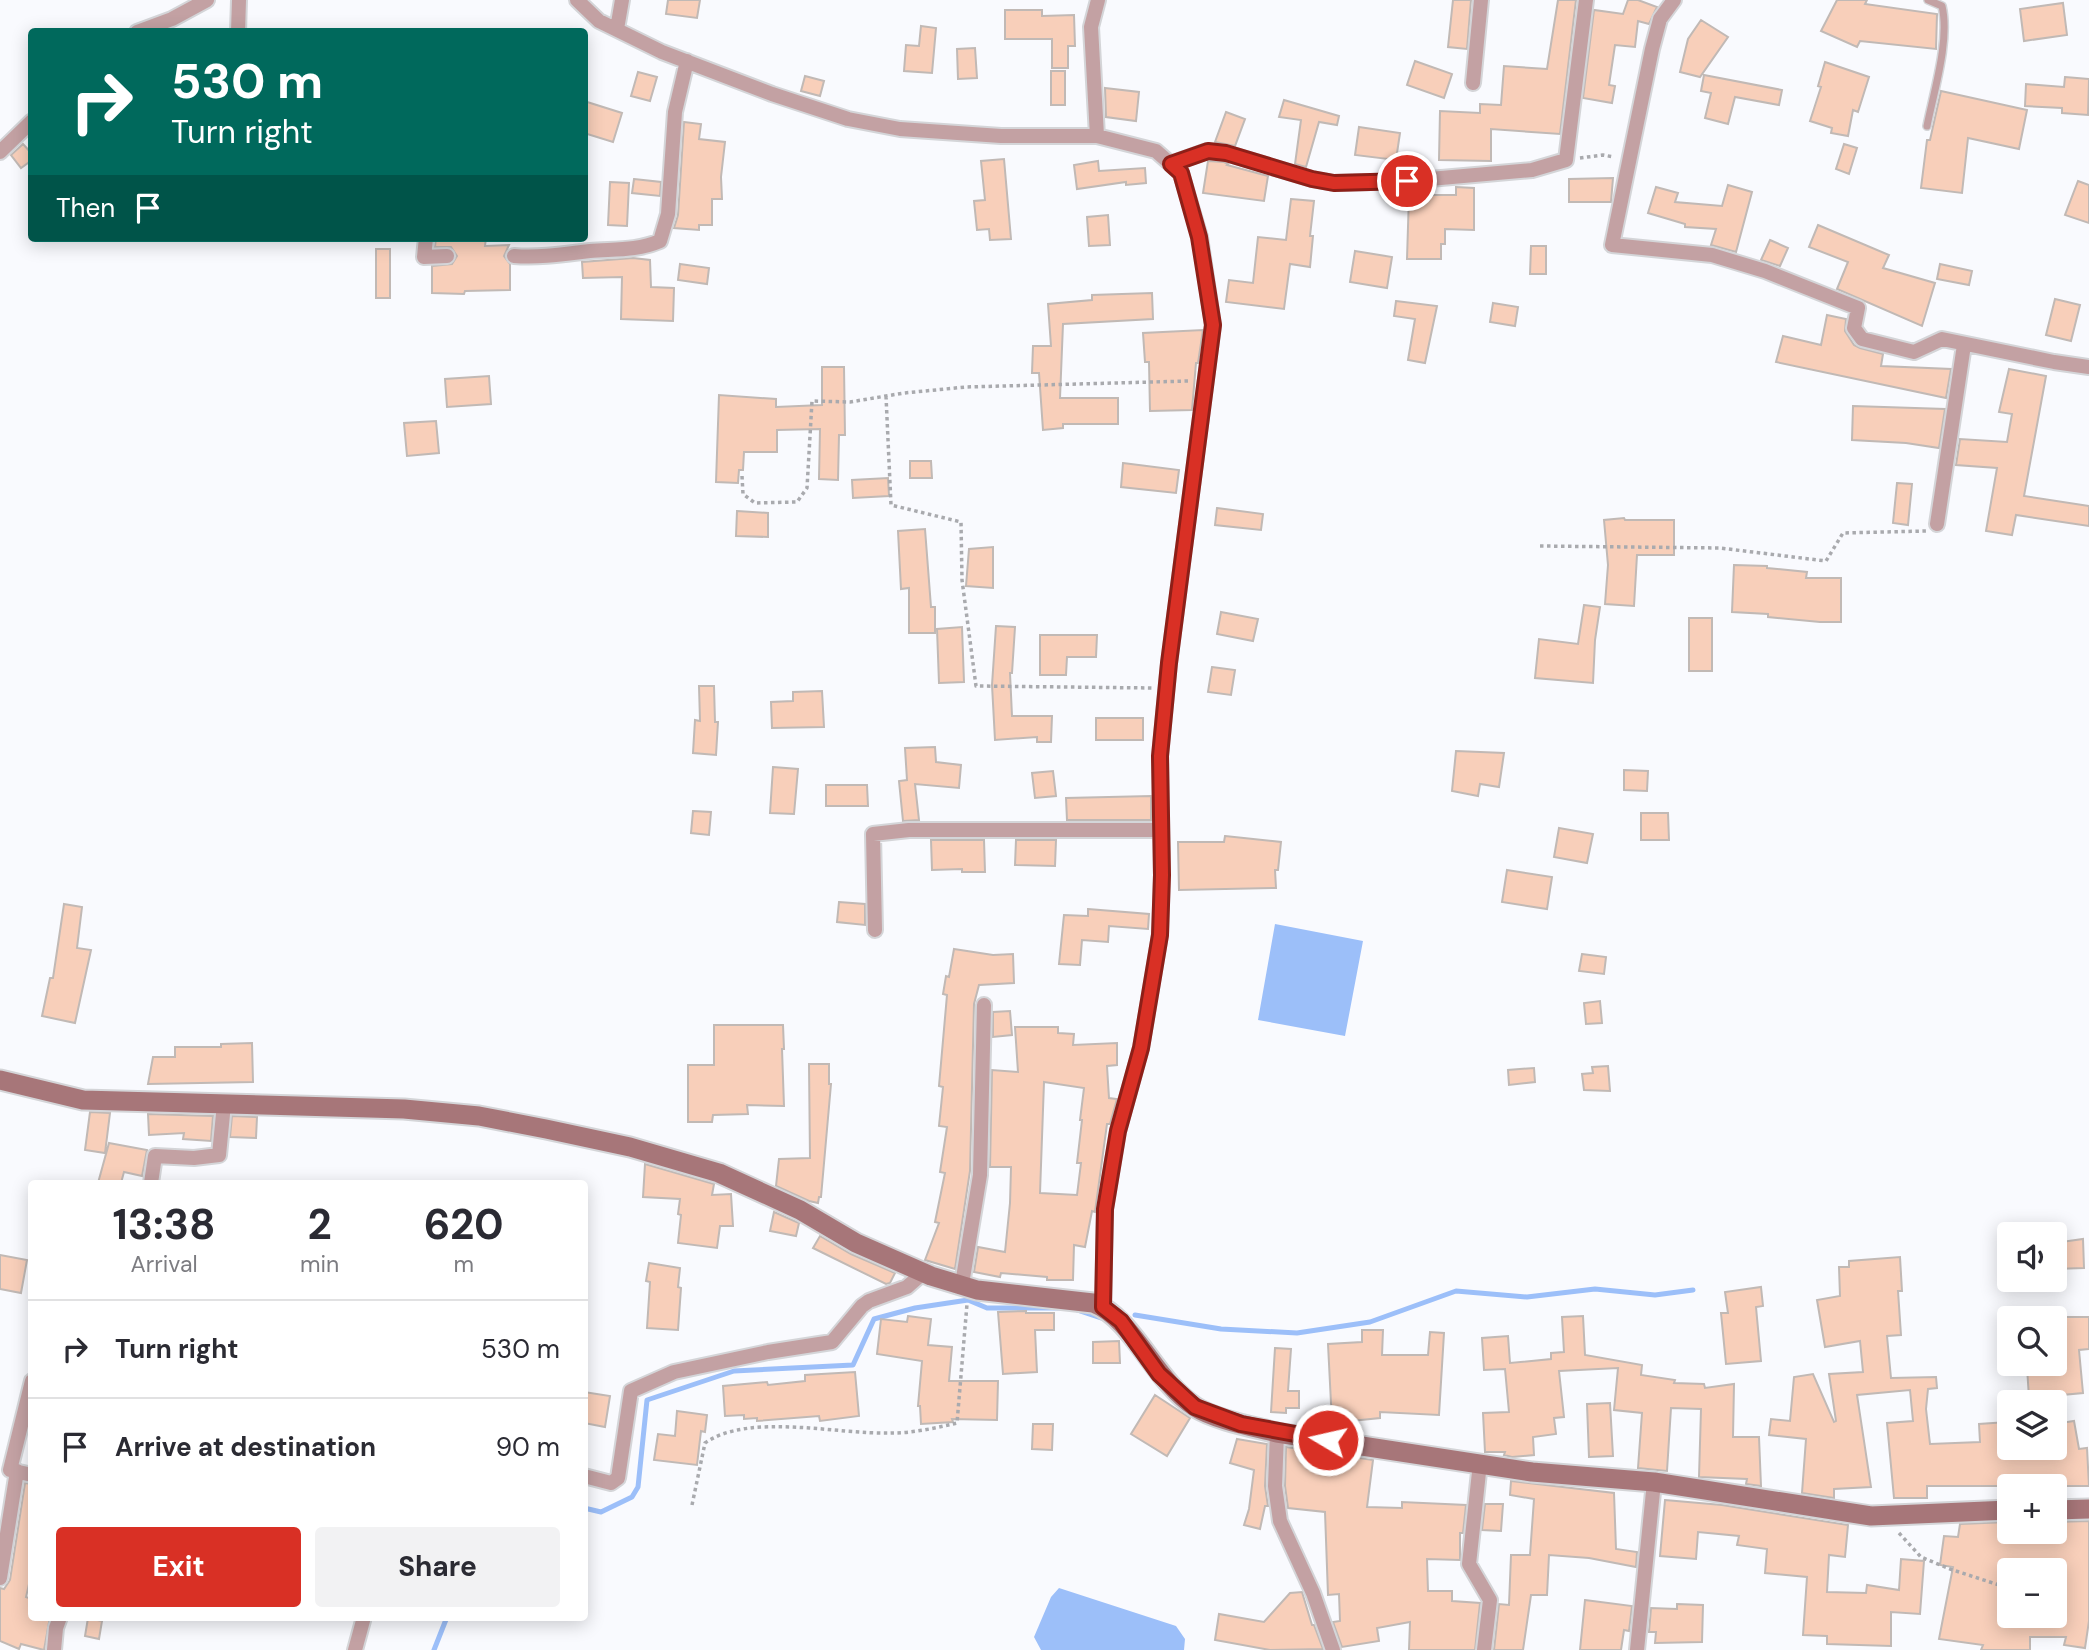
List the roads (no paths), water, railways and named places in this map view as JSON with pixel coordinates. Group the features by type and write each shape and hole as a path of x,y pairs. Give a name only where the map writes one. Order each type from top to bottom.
{"street":[{"path":"148,28 172,19 207,0"},
{"path":"238,28 239,0"},
{"path":"577,0 599,21 687,61 772,94 848,118 900,129 1001,136 1097,136 1156,151 1181,173 1199,237 1213,325 1169,663 1160,756 1160,935 1141,1048 1118,1131 1105,1209 1103,1307"},
{"path":"617,29 622,0"},
{"path":"1097,136 1091,27 1098,0"},
{"path":"1473,83 1481,0"},
{"path":"1171,164 1208,151 1217,152 1334,183 1407,181 1532,170 1566,160 1586,0"},
{"path":"1674,0 1660,19 1612,245 1712,255 1765,271 1858,308 1854,328 1862,340 1914,352 1942,339 2089,367"},
{"path":"514,256 621,250 660,241 668,214 675,112 687,61"},
{"path":"0,152 28,125"},
{"path":"426,242 424,257 447,256"},
{"path":"1937,524 1964,345"},
{"path":"875,930 873,834 922,830 1161,830"},
{"path":"962,1284 980,1175 984,1005"},
{"path":"0,1080 83,1100 404,1109 479,1116 630,1147 719,1173 800,1210 856,1244 977,1290 1093,1303 1103,1307 1121,1321 1159,1374 1195,1407 1241,1424 1278,1433 1532,1472 1654,1482 1871,1516 1997,1510"},
{"path":"151,1180 155,1156 219,1156 224,1104"},
{"path":"588,1477 611,1483 618,1478 631,1391 674,1372 768,1352 832,1342 862,1306 907,1287 924,1272"},
{"path":"0,1578 28,1402"},
{"path":"1278,1433 1275,1486 1280,1521 1313,1593 1333,1650"},
{"path":"1480,1463 1469,1564 1490,1600 1484,1650"},
{"path":"1637,1650 1654,1482"},
{"path":"2067,1510 2089,1509"},
{"path":"54,1650 59,1621"},
{"path":"355,1650 363,1621"}],"lane":[{"path":"1927,126 1941,58 1944,16 1942,6 1928,0"}],"water":[{"path":"1275,924 1363,941 1345,1036 1258,1020"},
{"path":"1059,1588 1176,1626 1185,1639 1184,1650 1041,1650 1034,1637 1051,1597"}],"waterway":[{"path":"1135,1315 1221,1329 1297,1333 1370,1322 1456,1291 1527,1297 1595,1289 1655,1295 1693,1290"},
{"path":"588,1509 601,1512 632,1497 638,1487 647,1400 734,1371 853,1365 874,1319 915,1308 968,1300 987,1308 1061,1308"},
{"path":"1077,1310 1104,1319"},
{"path":"434,1650 445,1621"}]}
